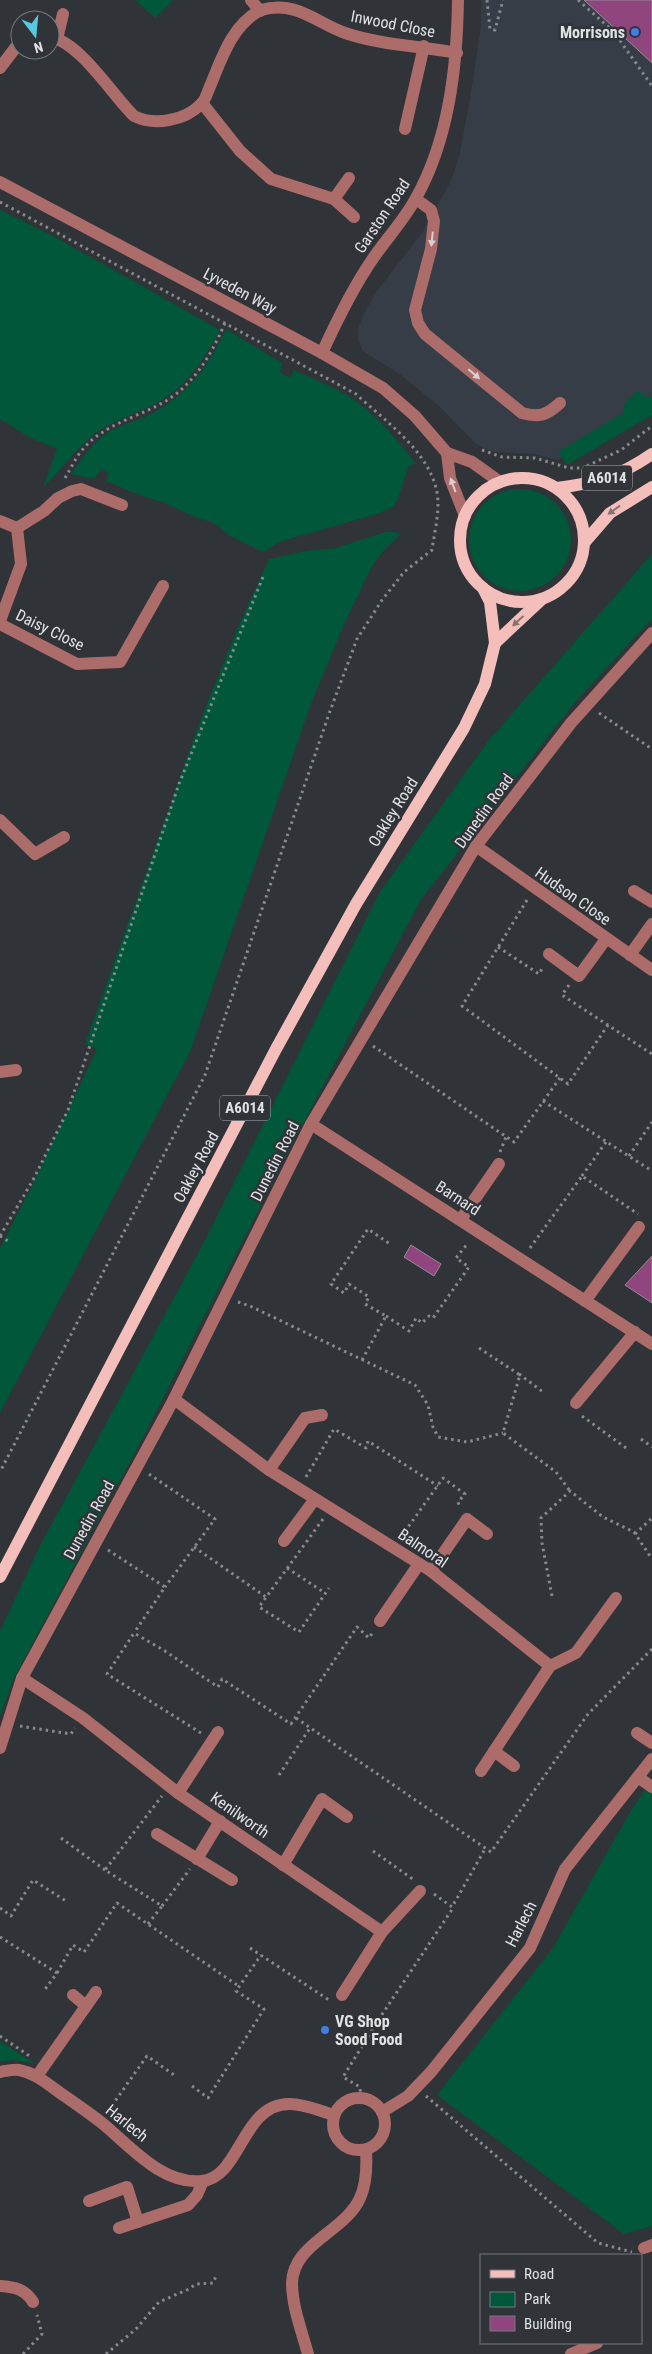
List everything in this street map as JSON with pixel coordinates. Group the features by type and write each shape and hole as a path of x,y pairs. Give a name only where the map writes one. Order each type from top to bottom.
{"main road":[{"name":"A6014","path":"557,488 595,483 617,475 652,454"},
{"path":"495,643 542,599 558,590 572,577 580,561 584,543 582,522 572,503 557,488 539,480 519,478 500,482 485,490 473,501 465,516 460,536 462,555 470,574 483,588 501,598 521,602 542,599"},
{"name":"A6014","path":"584,543 610,513 652,486"},
{"name":"Oakley Road","path":"0,1577 276,1049 356,904 464,728 484,684 495,643 490,602 483,588"}],"street":[{"path":"60,43 94,69 109,84 124,106 134,116 143,120 178,118 202,104 236,33 260,11 251,0"},
{"name":"Garston Road","path":"322,353 357,283 416,199 430,170 440,143 457,53 458,0"},
{"name":"Inwood Close","path":"260,11 274,5 303,9 344,32 400,45 424,46 457,53"},
{"path":"60,19 62,14"},
{"path":"405,129 424,46"},
{"path":"0,68 10,56"},
{"path":"202,104 240,151 271,179 334,198 354,217"},
{"path":"334,198 349,178"},
{"name":"Lyveden Way","path":"0,182 322,353 383,388 399,400 415,416 447,453 472,462 500,482"},
{"path":"416,199 431,210 434,221 431,249 415,310 421,328 522,413 537,417 549,413 560,403"},
{"path":"447,453 450,478 465,516"},
{"path":"17,528 44,511 58,498 81,489 122,505"},
{"path":"0,521 17,528"},
{"path":"0,622 21,564 17,528"},
{"name":"Daisy Close","path":"0,622 77,664 120,662 163,586"},
{"name":"Dunedin Road","path":"0,1748 22,1678 174,1399 311,1124 476,846 570,723 652,633"},
{"path":"0,820 35,854 64,837"},
{"name":"Hudson Close","path":"476,846 652,970"},
{"path":"634,891 652,902"},
{"path":"630,955 652,924"},
{"path":"550,955 579,976 606,939"},
{"path":"0,1072 16,1070"},
{"name":"Barnard","path":"311,1124 652,1344"},
{"path":"461,1219 499,1164"},
{"path":"585,1301 638,1227"},
{"path":"576,1403 635,1332"},
{"name":"Balmoral","path":"174,1399 269,1470 431,1571 550,1666"},
{"path":"269,1470 305,1418 322,1415"},
{"path":"284,1540 315,1499"},
{"path":"431,1571 467,1519 487,1534"},
{"path":"380,1621 420,1564"},
{"path":"482,1771 550,1666 576,1653 616,1598"},
{"name":"Kenilworth","path":"22,1678 83,1718 174,1789 382,1932"},
{"path":"637,1733 652,1743"},
{"path":"174,1789 215,1736"},
{"path":"494,1751 514,1766"},
{"name":"Harlech","path":"382,2112 408,2096 431,2072 530,1948 565,1869 652,1759"},
{"path":"638,1777 652,1787"},
{"path":"283,1865 322,1799 348,1817"},
{"path":"197,1858 220,1821"},
{"path":"158,1834 232,1880"},
{"path":"342,1995 382,1932 422,1888"},
{"path":"41,2071 96,1992"},
{"path":"73,1995 86,2006"},
{"name":"Harlech","path":"0,2072 18,2070 41,2071 163,2172 178,2178 203,2181"},
{"path":"361,2098 377,2105 382,2112 385,2119 383,2135 373,2147 366,2150 350,2149 337,2139 332,2124 334,2116 344,2102 361,2098"},
{"path":"119,2228 188,2205 197,2195 203,2181 226,2166 259,2117 272,2108 288,2103 306,2106 334,2116"},
{"path":"308,2354 294,2298 292,2283 294,2272 298,2262 308,2250 352,2210 360,2198 367,2172 366,2150"},
{"path":"89,2201 127,2187 138,2222"},
{"path":"0,2286 15,2287 28,2293 33,2302"},
{"path":"571,2354 595,2344"}],"path":[{"path":"487,0 490,29 495,30 503,0"},
{"path":"578,0 614,32 652,86"},
{"path":"0,202 356,394 402,436 423,460 434,482 438,503 432,550 404,572 382,600 357,639 330,711 204,1075 0,1472"},
{"path":"63,480 84,448 99,435 165,402 184,388 213,350 226,323"},
{"path":"478,449 502,457 535,458 570,468 580,468 590,466 621,450 652,426"},
{"path":"8,1240 0,1236 33,1180 68,1110 180,784 263,577"},
{"path":"596,711 652,749"},
{"path":"534,888 462,1006 568,1084 608,1025"},
{"path":"498,947 539,974 550,955"},
{"path":"576,974 562,995 652,1054"},
{"path":"362,1038 514,1142 560,1078"},
{"path":"543,1101 652,1170"},
{"path":"629,1156 652,1122"},
{"path":"522,1259 606,1141"},
{"path":"582,1176 644,1218 638,1227"},
{"path":"390,1244 368,1229 331,1284 344,1293 349,1284 369,1297 365,1304 409,1331 416,1318 422,1323 429,1316 433,1318 469,1267 456,1258 479,1231"},
{"path":"224,1298 250,1306 415,1385 428,1405 433,1427 438,1437 467,1442 503,1433"},
{"path":"362,1360 386,1316"},
{"path":"479,1348 543,1392"},
{"path":"503,1433 519,1374"},
{"path":"576,1403 582,1416 626,1448"},
{"path":"299,1489 334,1430 366,1448 368,1441 438,1486"},
{"path":"503,1433 556,1472 570,1491 604,1517 635,1534 649,1557 652,1558"},
{"path":"641,1439 652,1447"},
{"path":"137,1467 215,1519 165,1587 107,1674 215,1736"},
{"path":"394,1548 443,1478 465,1494 458,1502 464,1523"},
{"path":"552,1596 542,1544 540,1518 570,1491"},
{"path":"329,1588 299,1632 259,1607 331,1509"},
{"path":"635,1534 652,1518"},
{"path":"96,1542 165,1587"},
{"path":"194,1547 266,1597"},
{"path":"287,1568 325,1593"},
{"path":"134,1633 218,1687 222,1679 291,1724 357,1627 369,1638 380,1621"},
{"path":"296,1718 491,1852 588,1714 652,1649"},
{"path":"7,1724 71,1734 83,1718"},
{"path":"279,1775 310,1728"},
{"path":"105,1870 174,1789"},
{"path":"61,1838 105,1870 162,1906"},
{"path":"373,1851 422,1888 452,1907 486,1849"},
{"path":"148,1924 197,1858"},
{"path":"0,1908 11,1916 34,1880 66,1901"},
{"path":"43,1992 57,1973 73,1945 84,1952 117,1903 240,1986"},
{"path":"361,2098 360,2087 343,2076 453,1908"},
{"path":"0,1936 57,1973"},
{"path":"250,1948 330,2002 342,1995"},
{"path":"192,2086 208,2098 264,2009 236,1991 261,1955"},
{"path":"0,2036 41,2071"},
{"path":"101,2122 147,2056 177,2077"},
{"path":"416,2087 598,2243 630,2253 648,2247"},
{"path":"106,2354 136,2328 159,2302 196,2284 213,2283 217,2274"},
{"path":"23,2354 42,2334 33,2302"}],"shaded area":[{"path":"481,0 652,0 652,414 558,460 535,454 493,452 476,444 440,407 401,375 363,351 358,340 358,329 364,313 377,291 422,233 451,181 460,153 472,86 481,26"}],"green space":[{"path":"135,0 173,0 155,18"},
{"path":"0,210 53,236 220,330 193,373 176,390 155,404 117,421 96,433 82,445 43,487 57,449 29,437 0,419"},
{"path":"226,329 282,363 280,372 290,378 294,370 337,390 364,407 383,425 416,464 409,465 398,499 393,507 377,514 279,542 263,552 230,536 214,523 197,518 165,503 139,495 106,481 109,473 101,469 95,478 71,474 89,449 103,436 118,427 145,417 172,401 183,391 203,369"},
{"path":"638,390 647,398 652,393 652,415 567,465 558,452 623,413 623,406"},
{"path":"520,489 530,490 549,497 563,511 570,530 570,550 563,569 549,583 530,590 520,591 510,590 491,583 477,569 470,550 469,540 470,530 477,511 491,497 510,490"},
{"path":"385,532 396,532 400,535 385,549 372,566 346,620 312,701 190,1052 0,1413 0,1248 31,1188 97,1049 85,1044 200,721 238,627 269,559 306,551 336,548"},
{"path":"652,554 652,619 576,701 420,901 268,1191 146,1432 14,1678 0,1717 0,1631 40,1546 202,1246 380,892 489,740"},
{"path":"652,1781 652,2226 624,2234 437,2095 553,1948 633,1807"},
{"path":"0,2041 35,2064 14,2060 0,2062"}],"building":[{"name":"Morrisons","path":"584,0 652,0 652,63"},
{"path":"411,1245 441,1264 434,1276 404,1257"},
{"path":"652,1256 652,1303 625,1285"}],"place":[{"name":"Morrisons","path":"635,32"},
{"name":"VG Shop Sood Food","path":"325,2030"}]}
